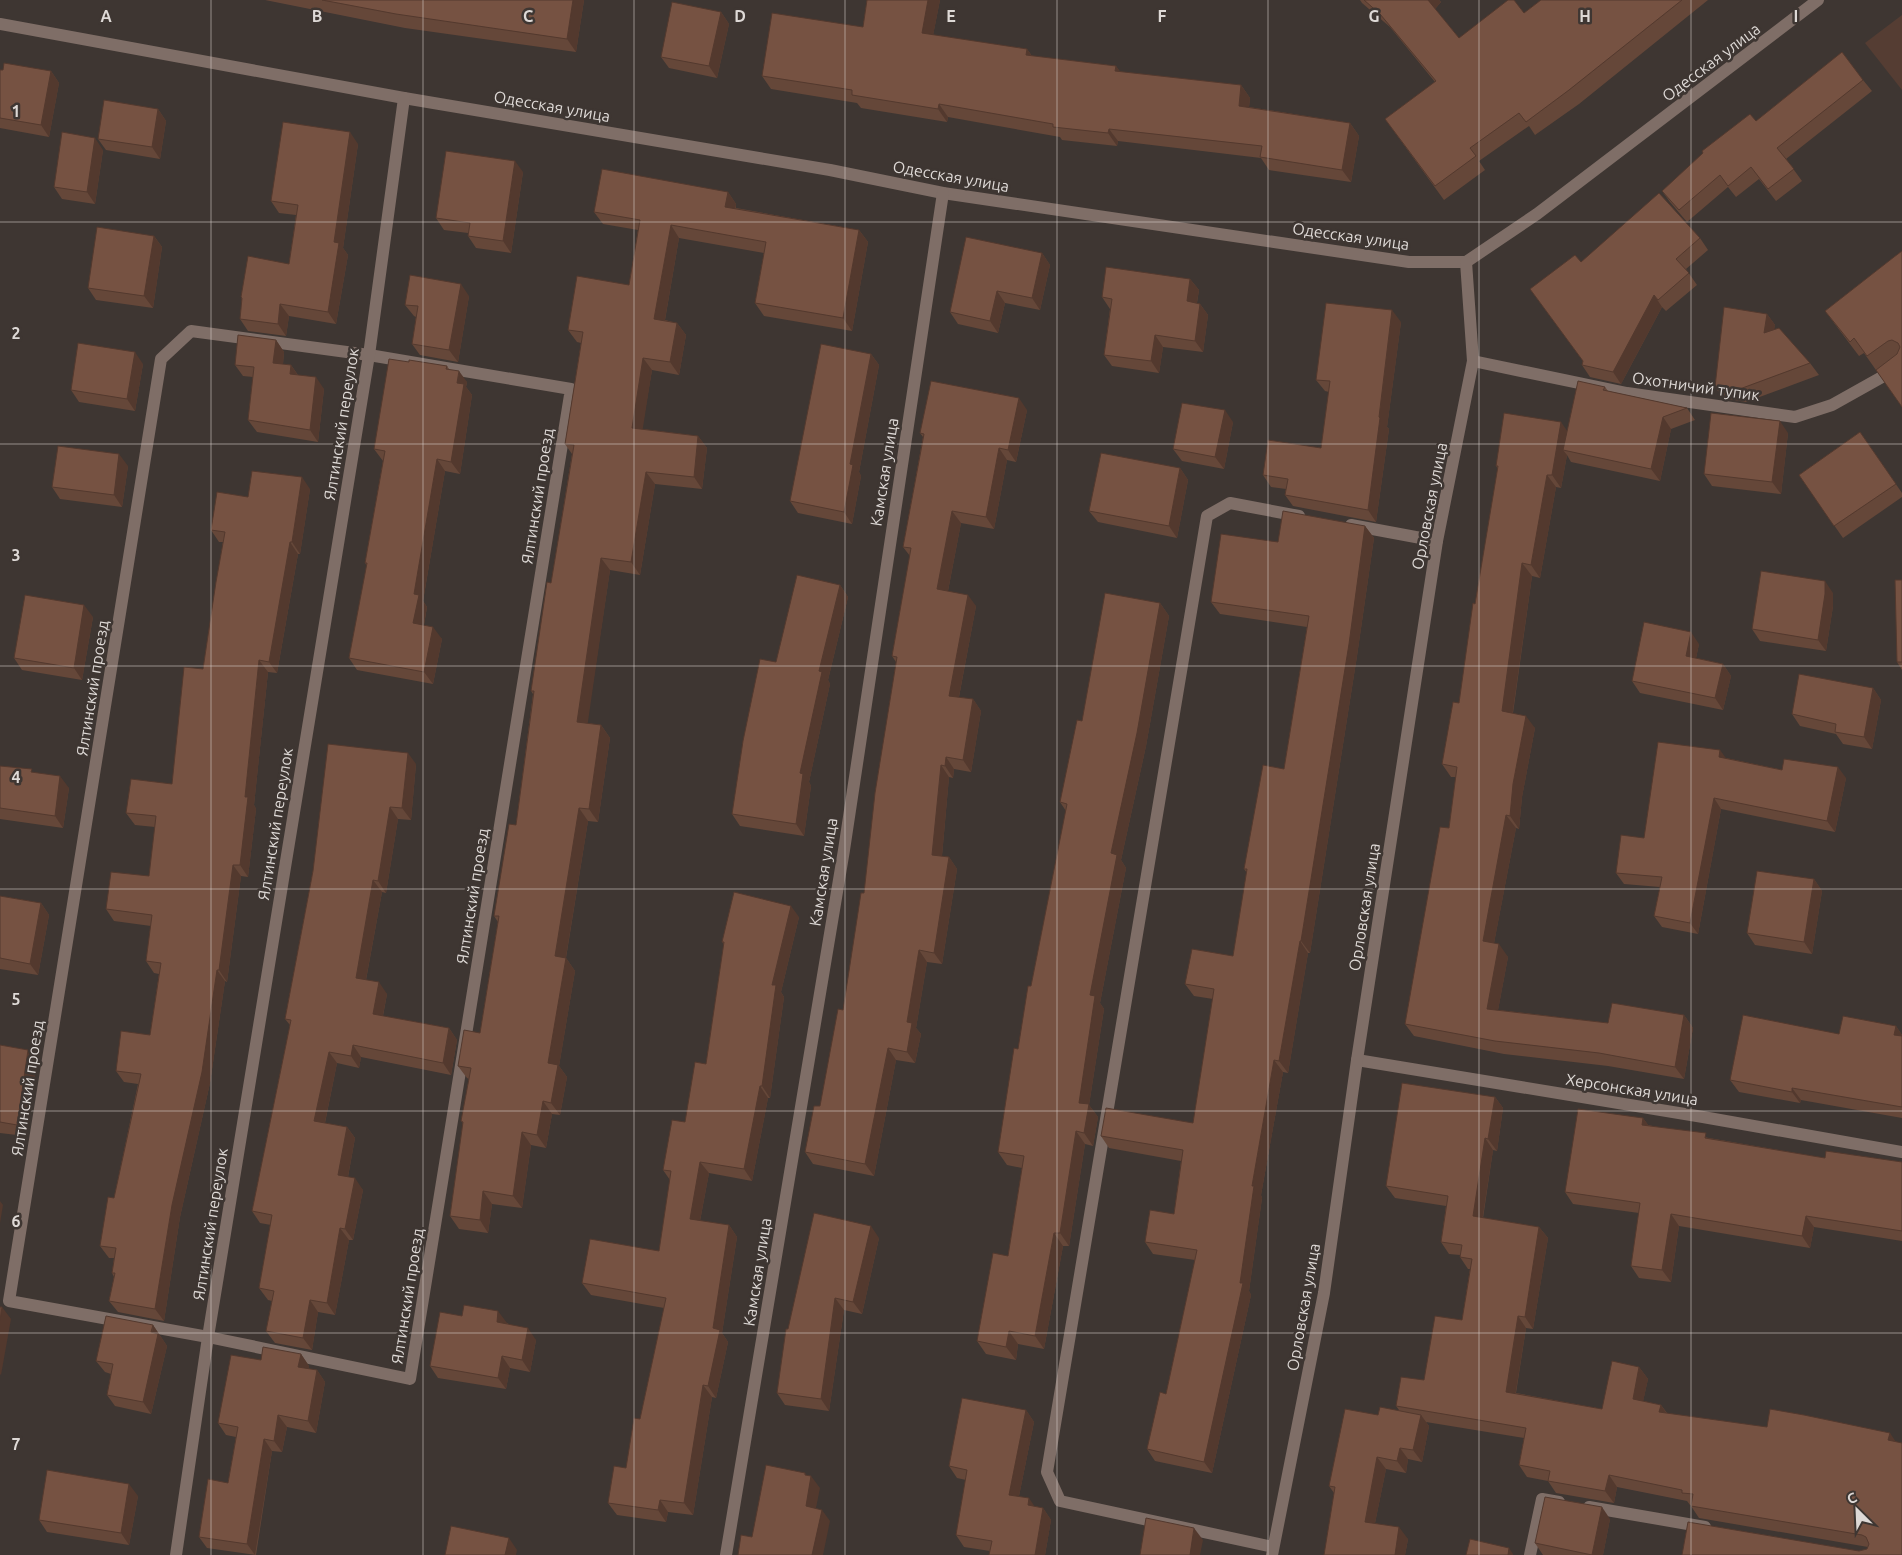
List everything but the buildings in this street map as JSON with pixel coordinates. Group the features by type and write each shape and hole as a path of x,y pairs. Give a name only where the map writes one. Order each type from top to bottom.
{"street":[{"name":"Одесская улица","path":"0,24 404,98 830,170 943,193 1409,262 1466,262 1537,214 1818,0"},
{"name":"Ялтинский переулок","path":"176,1555 208,1336 369,355 404,98"},
{"name":"Камская улица","path":"726,1555 844,850 943,193"},
{"name":"Орловская улица","path":"1273,1551 1324,1293 1357,1060 1437,541 1474,361 1466,262"},
{"name":"Ялтинский проезд","path":"190,331 369,355 571,389 410,1380 208,1336 9,1301 161,359 190,331"},
{"name":"Охотничий тупик","path":"1474,361 1627,393 1794,417 1832,405 1882,377 1902,362"},
{"path":"1273,1551 1060,1501 1047,1472 1207,516 1230,503 1315,518"},
{"path":"1343,524 1437,541"},
{"name":"Херсонская улица","path":"1357,1060 1902,1152"},
{"path":"1530,1555 1542,1499 1715,1529"}],"shaded area":[{"path":"1902,15 1902,90 1865,43"}]}
